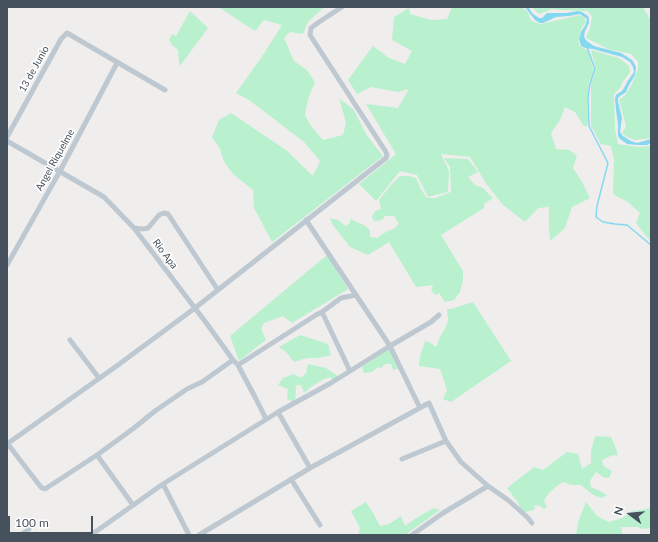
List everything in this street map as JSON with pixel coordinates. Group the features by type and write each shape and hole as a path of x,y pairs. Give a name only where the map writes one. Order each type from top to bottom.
{"street":[{"path":"233,360 202,382 187,389 155,410 134,428 97,455 45,489 40,486 7,444 195,308 386,158 386,152 310,36 311,28 342,7"},
{"name":"13 de Junio","path":"7,137 61,38 67,34 117,63"},
{"path":"117,63 165,90"},
{"name":"Angel Riquelme","path":"7,265 60,171 117,63"},
{"name":"Rio Apa","path":"7,141 104,197 134,228 238,365 266,419"},
{"path":"134,228 148,228 159,215 164,213 168,214 218,290"},
{"path":"306,220 390,346 420,408"},
{"path":"238,365 322,312 341,298 356,295"},
{"path":"322,312 350,371"},
{"path":"91,535 163,484 266,419 332,383 431,322 439,315"},
{"path":"70,340 99,378"},
{"path":"199,535 310,468 429,403 446,441 460,462 488,486 508,500 532,522"},
{"path":"278,412 310,468"},
{"path":"402,459 446,441"},
{"path":"97,455 133,505"},
{"path":"291,479 320,526"},
{"path":"163,484 189,535"},
{"path":"412,535 443,513 488,486"},
{"path":"21,535 28,529"}],"green space":[{"path":"220,7 324,7 308,22 303,34 290,32 284,38 294,61 307,70 315,82 308,99 305,115 311,126 323,140 343,135 346,123 339,98 354,110 366,134 383,156 272,242 254,208 253,190 234,175 224,162 220,149 212,137 219,120 231,113 286,150 313,176 320,161 304,142 249,100 236,93 282,25 264,20 255,31"},
{"path":"452,7 522,7 528,12 531,21 541,24 580,15 585,18 586,23 582,27 578,41 580,46 588,51 594,71 589,83 587,127 583,125 575,112 565,107 560,120 551,133 556,149 570,150 577,156 573,168 590,198 572,207 565,228 550,241 549,207 538,208 525,222 503,205 487,185 470,157 441,154 449,171 448,192 428,197 417,175 400,171 376,201 359,184 396,154 366,104 398,108 409,89 398,92 371,87 357,94 348,80 373,46 389,58 405,64 412,51 392,40 394,17 409,8 410,14 431,20 447,19"},
{"path":"532,7 643,7 651,21 651,138 635,140 622,133 626,126 619,100 625,95 631,86 638,69 638,62 631,54 608,49 586,38 592,17 588,11 552,9 539,14"},
{"path":"190,11 208,28 180,66 178,50 169,40 172,34 176,36"},
{"path":"591,50 619,58 629,66 630,72 622,83 621,87 614,94 615,129 618,144 638,147 651,146 651,242 636,223 640,213 628,202 614,195 614,160 611,146 601,144 591,126 591,85 596,70"},
{"path":"444,158 468,159 478,172 468,177 475,185 483,188 493,198 484,204 484,208 441,235 463,271 463,280 460,292 454,300 445,302 439,293 436,295 431,291 433,285 416,287 389,242 368,255 350,247 332,224 330,218 338,220 346,226 350,223 350,219 364,225 370,230 370,237 378,238 399,224 394,216 385,216 382,220 374,221 372,217 375,211 381,209 379,200 400,176 416,178 427,198 435,198 451,192 450,167"},
{"path":"327,255 348,289 292,323 283,316 264,323 261,329 266,340 239,361 230,336"},
{"path":"473,302 511,361 451,402 443,399 447,390 440,369 419,366 420,356 425,341 436,347 448,320 447,309"},
{"path":"300,335 328,344 331,355 318,358 307,358 294,362 287,353 279,347"},
{"path":"391,347 400,368 393,370 391,364 385,364 381,368 378,367 372,372 364,373 362,367"},
{"path":"308,364 326,368 339,377 334,382 330,377 322,380 304,393 301,385 297,385 295,387 295,402 288,400 288,389 278,385 283,378 294,374 301,378 306,373"},
{"path":"595,436 611,437 617,451 617,456 613,455 602,460 603,465 612,471 609,478 603,477 596,472 590,481 591,487 607,495 602,498 593,495 581,485 572,485 563,482 548,494 544,501 547,507 544,509 535,505 534,510 522,513 518,509 519,505 517,501 507,488 534,467 543,470 567,452 578,454 582,469 591,463 591,451"},
{"path":"366,502 380,526 389,524 401,516 405,526 434,508 440,510 405,535 358,535 360,528 351,511"},
{"path":"586,502 597,516 609,522 622,518 633,511 651,508 651,528 642,529 638,527 621,527 623,535 576,535 578,522"}],"water":[{"path":"525,7 528,7 533,14 539,18 542,18 547,13 582,12 588,16 589,19 584,36 588,42 594,46 621,53 632,60 636,67 635,75 626,92 618,98 622,118 620,132 631,141 637,143 651,139 651,143 647,145 627,144 619,138 618,135 615,98 616,95 622,91 634,72 630,62 622,57 581,46 579,39 587,19 580,14 556,17 540,23 535,20"}],"waterway":[{"path":"587,47 595,69 590,84 588,97 589,126 608,163 597,206 596,217 603,222 627,225 651,245"}]}
